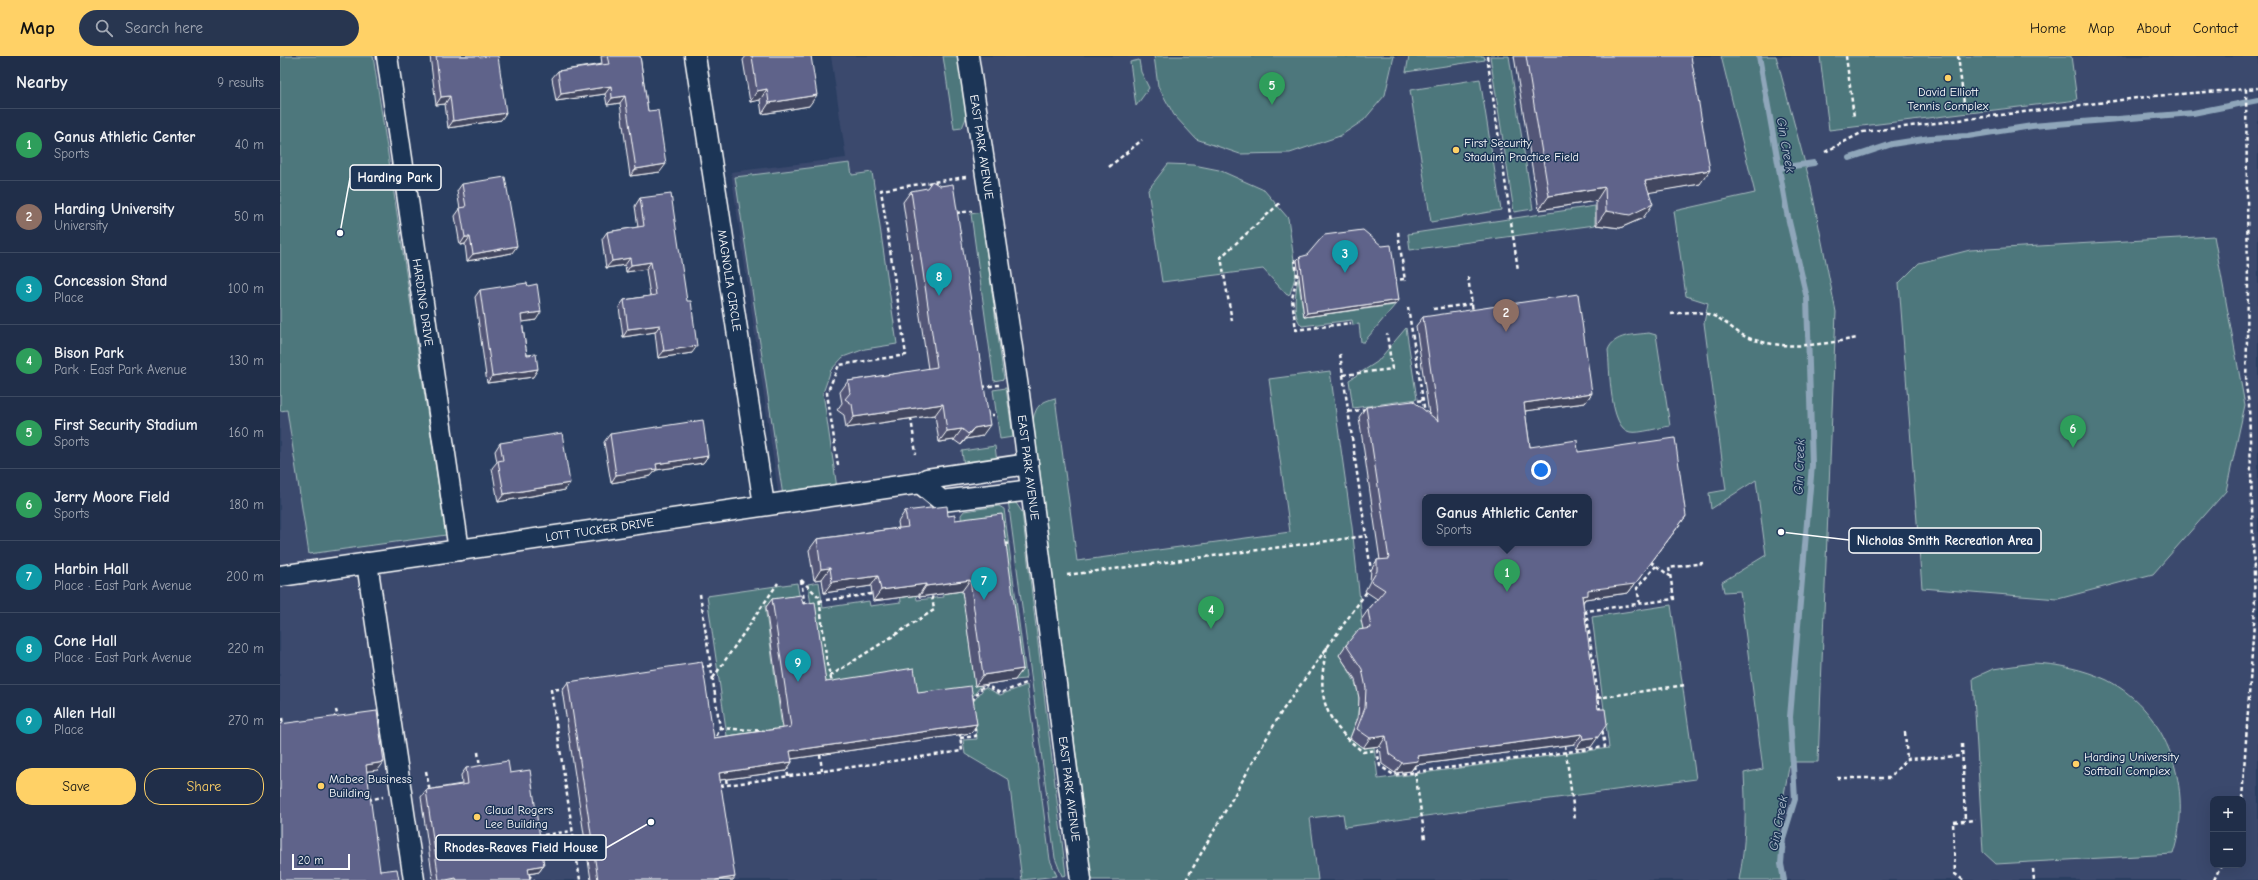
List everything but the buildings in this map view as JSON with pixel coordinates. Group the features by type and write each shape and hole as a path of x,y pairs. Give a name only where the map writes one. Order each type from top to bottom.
{"street":[{"name":"HARDING DRIVE","path":"387,56 460,550"},
{"name":"MAGNOLIA CIRCLE","path":"695,56 764,505"},
{"name":"EAST PARK AVENUE","path":"968,56 1030,476 1081,880"},
{"name":"LOTT TUCKER DRIVE","path":"280,576 764,505 924,486 927,478 1030,476"},
{"path":"924,486 942,501 1030,476"},
{"path":"367,563 414,880"}],"path":[{"path":"1487,56 1518,270"},
{"path":"1846,56 1854,117"},
{"path":"1958,56 1964,103"},
{"path":"1825,152 1863,132 2154,96 2258,88"},
{"path":"2242,796 2255,608 2249,404 2246,386 2248,291 2246,89"},
{"path":"1109,167 1142,140"},
{"path":"838,464 827,393 839,365 906,355 881,190 970,177"},
{"path":"1232,321 1221,257 1280,203"},
{"path":"948,214 974,210"},
{"path":"1393,280 1405,280 1398,232"},
{"path":"1295,259 1297,276 1292,299 1296,330 1351,323"},
{"path":"1468,277 1474,318"},
{"path":"1433,309 1472,304"},
{"path":"1408,307 1426,419"},
{"path":"1671,314 1694,311 1717,318 1745,336 1780,346 1834,343 1857,338"},
{"path":"1343,376 1392,369 1387,334"},
{"path":"1340,354 1372,575"},
{"path":"979,392 978,388 1006,384"},
{"path":"1408,403 1423,400"},
{"path":"985,409 988,415 994,415"},
{"path":"1348,412 1371,409"},
{"path":"911,418 916,454"},
{"path":"1067,575 1366,536"},
{"path":"997,545 1011,543"},
{"path":"1651,562 1670,576"},
{"path":"1601,719 1586,611 1674,600 1669,568 1703,563"},
{"path":"1640,604 1637,588 1656,566"},
{"path":"806,611 801,580 819,597 827,664 834,688"},
{"path":"713,678 778,583"},
{"path":"1186,880 1282,711 1370,588"},
{"path":"700,594 720,728 713,744"},
{"path":"820,601 872,594"},
{"path":"830,676 934,610 932,596"},
{"path":"1328,647 1321,683 1331,720 1347,739 1363,752 1377,750 1380,766 1394,775 1605,747 1602,726"},
{"path":"696,668 711,666"},
{"path":"971,702 988,679"},
{"path":"984,684 1000,693 1029,682"},
{"path":"1594,698 1686,686"},
{"path":"574,687 551,690 580,880"},
{"path":"329,720 334,718 336,710"},
{"path":"282,718 283,727 286,730"},
{"path":"720,786 962,752 960,737 976,736 974,723"},
{"path":"283,727 291,726"},
{"path":"720,728 774,731"},
{"path":"1906,732 1907,759"},
{"path":"1962,744 1965,821"},
{"path":"1565,745 1575,820"},
{"path":"478,752 481,772"},
{"path":"820,754 822,771"},
{"path":"1837,778 1889,778 1907,759 1962,756"},
{"path":"786,761 788,776"},
{"path":"1414,765 1425,839"},
{"path":"426,771 430,796"},
{"path":"719,779 722,792"},
{"path":"726,780 727,785"},
{"path":"1963,880 1955,874 1953,822 1975,820"},
{"path":"534,837 572,831"},
{"path":"2214,880 2220,868"},
{"path":"2033,870 2034,880"},
{"path":"528,874 534,880"}],"shaded area":[{"path":"280,56 378,56 454,557 781,511 731,172 846,158 831,56 2258,56 2258,880 280,880"}],"green space":[{"path":"280,56 373,56 446,535 309,554 287,410 280,411"},
{"path":"943,56 959,56 968,113 962,128 954,129"},
{"path":"1154,56 1394,56 1385,95 1364,120 1340,136 1290,153 1240,154 1196,139 1174,115 1158,86"},
{"path":"1409,56 1484,56 1485,60 1406,72"},
{"path":"1490,56 1509,56 1533,209 1514,212"},
{"path":"1721,56 1776,56 1810,182 1836,312 1818,762 1790,762 1779,821 1781,880 1739,880 1745,827 1744,773 1763,769 1740,591 1724,592 1722,582 1766,555 1756,480 1711,509 1709,493 1726,490 1704,323 1708,303 1686,296 1674,211 1755,193"},
{"name":"David Elliott Tennis Complex","path":"1820,56 2071,56 2077,100 1829,130"},
{"path":"1139,60 1141,72 1149,88 1136,106 1130,62"},
{"name":"First Security Staduim Practice Field","path":"1480,79 1501,210 1431,222 1410,90"},
{"path":"850,163 852,175 872,172 897,344 865,349 843,357 831,370 823,393 837,488 783,496 735,177"},
{"path":"1168,164 1194,165 1219,170 1264,190 1288,218 1296,274 1290,294 1287,295 1263,269 1162,282 1148,190"},
{"path":"1595,206 1595,225 1410,250 1408,234"},
{"path":"981,212 1004,379 994,381 971,214"},
{"path":"2214,236 2245,405 2226,491 2153,574 2058,599 1922,588 1899,283 1919,263 1970,250"},
{"path":"1298,278 1304,317 1395,305 1364,342 1361,342 1359,324 1353,325 1352,320 1302,326 1296,316 1295,310 1295,296"},
{"path":"1406,328 1417,399 1353,408 1349,380 1377,362"},
{"path":"1649,333 1656,335 1670,426 1630,432 1623,428 1614,409 1610,383 1608,350 1615,341 1620,338"},
{"path":"1330,371 1352,527 1364,638 1339,655 1352,677 1358,695 1358,714 1350,738 1374,747 1378,779 1609,748 1592,617 1671,605 1696,779 1345,827 1343,814 1310,818 1318,880 1092,880 1033,420 1036,411 1040,405 1055,398 1077,561 1290,532 1269,379"},
{"path":"1006,388 1013,437 1000,439 993,390"},
{"path":"995,446 997,462 964,467 962,451"},
{"path":"1008,500 1016,503 1022,512 1066,875 1062,876 1055,858"},
{"path":"999,506 1004,509 1026,676 1025,679 1015,680 962,529 961,515 964,511"},
{"path":"960,574 974,677 988,676 968,703 916,699 822,686 808,584 819,582 823,608 869,601 870,606 901,602 899,585 914,584 917,600 944,597 941,577"},
{"path":"797,583 800,600 765,606 783,735 728,743 707,596"},
{"name":"Harding University Softball Complex","path":"2033,663 2070,668 2107,680 2128,694 2146,712 2161,732 2171,755 2178,779 2180,804 2179,829 2173,854 1996,864 1983,852 1973,678 1993,669"},
{"path":"1027,685 1050,860 1057,876 1022,880 1009,780 965,754 963,740 977,739 973,702 985,687 1000,695"}],"waterway":[{"name":"Gin Creek","path":"1759,56 1787,213 1807,298 1812,465 1790,717 1795,799 1783,838 1781,864 1784,880"},
{"path":"1850,158 1892,144 1930,138 1968,136 2032,126 2193,113 2258,100"},
{"path":"1779,168 1814,163"}],"place":[{"name":"David Elliott Tennis Complex","path":"1948,78"},
{"name":"First Security Stadium","path":"1272,105"},
{"name":"First Security Staduim Practice Field","path":"1456,150"},
{"name":"Harding Park","path":"340,233"},
{"name":"Concession Stand","path":"1345,273"},
{"name":"Cone Hall","path":"939,296"},
{"name":"Harding University","path":"1506,332"},
{"name":"Jerry Moore Field","path":"2073,448"},
{"name":"Nicholas Smith Recreation Area","path":"1781,532"},
{"name":"Ganus Athletic Center","path":"1507,592"},
{"name":"Harbin Hall","path":"984,600"},
{"name":"Bison Park","path":"1211,629"},
{"name":"Allen Hall","path":"798,682"},
{"name":"Harding University Softball Complex","path":"2076,764"},
{"name":"Mabee Business Building","path":"321,786"},
{"name":"Claud Rogers Lee Building","path":"477,817"},
{"name":"Rhodes-Reaves Field House","path":"651,822"}]}
